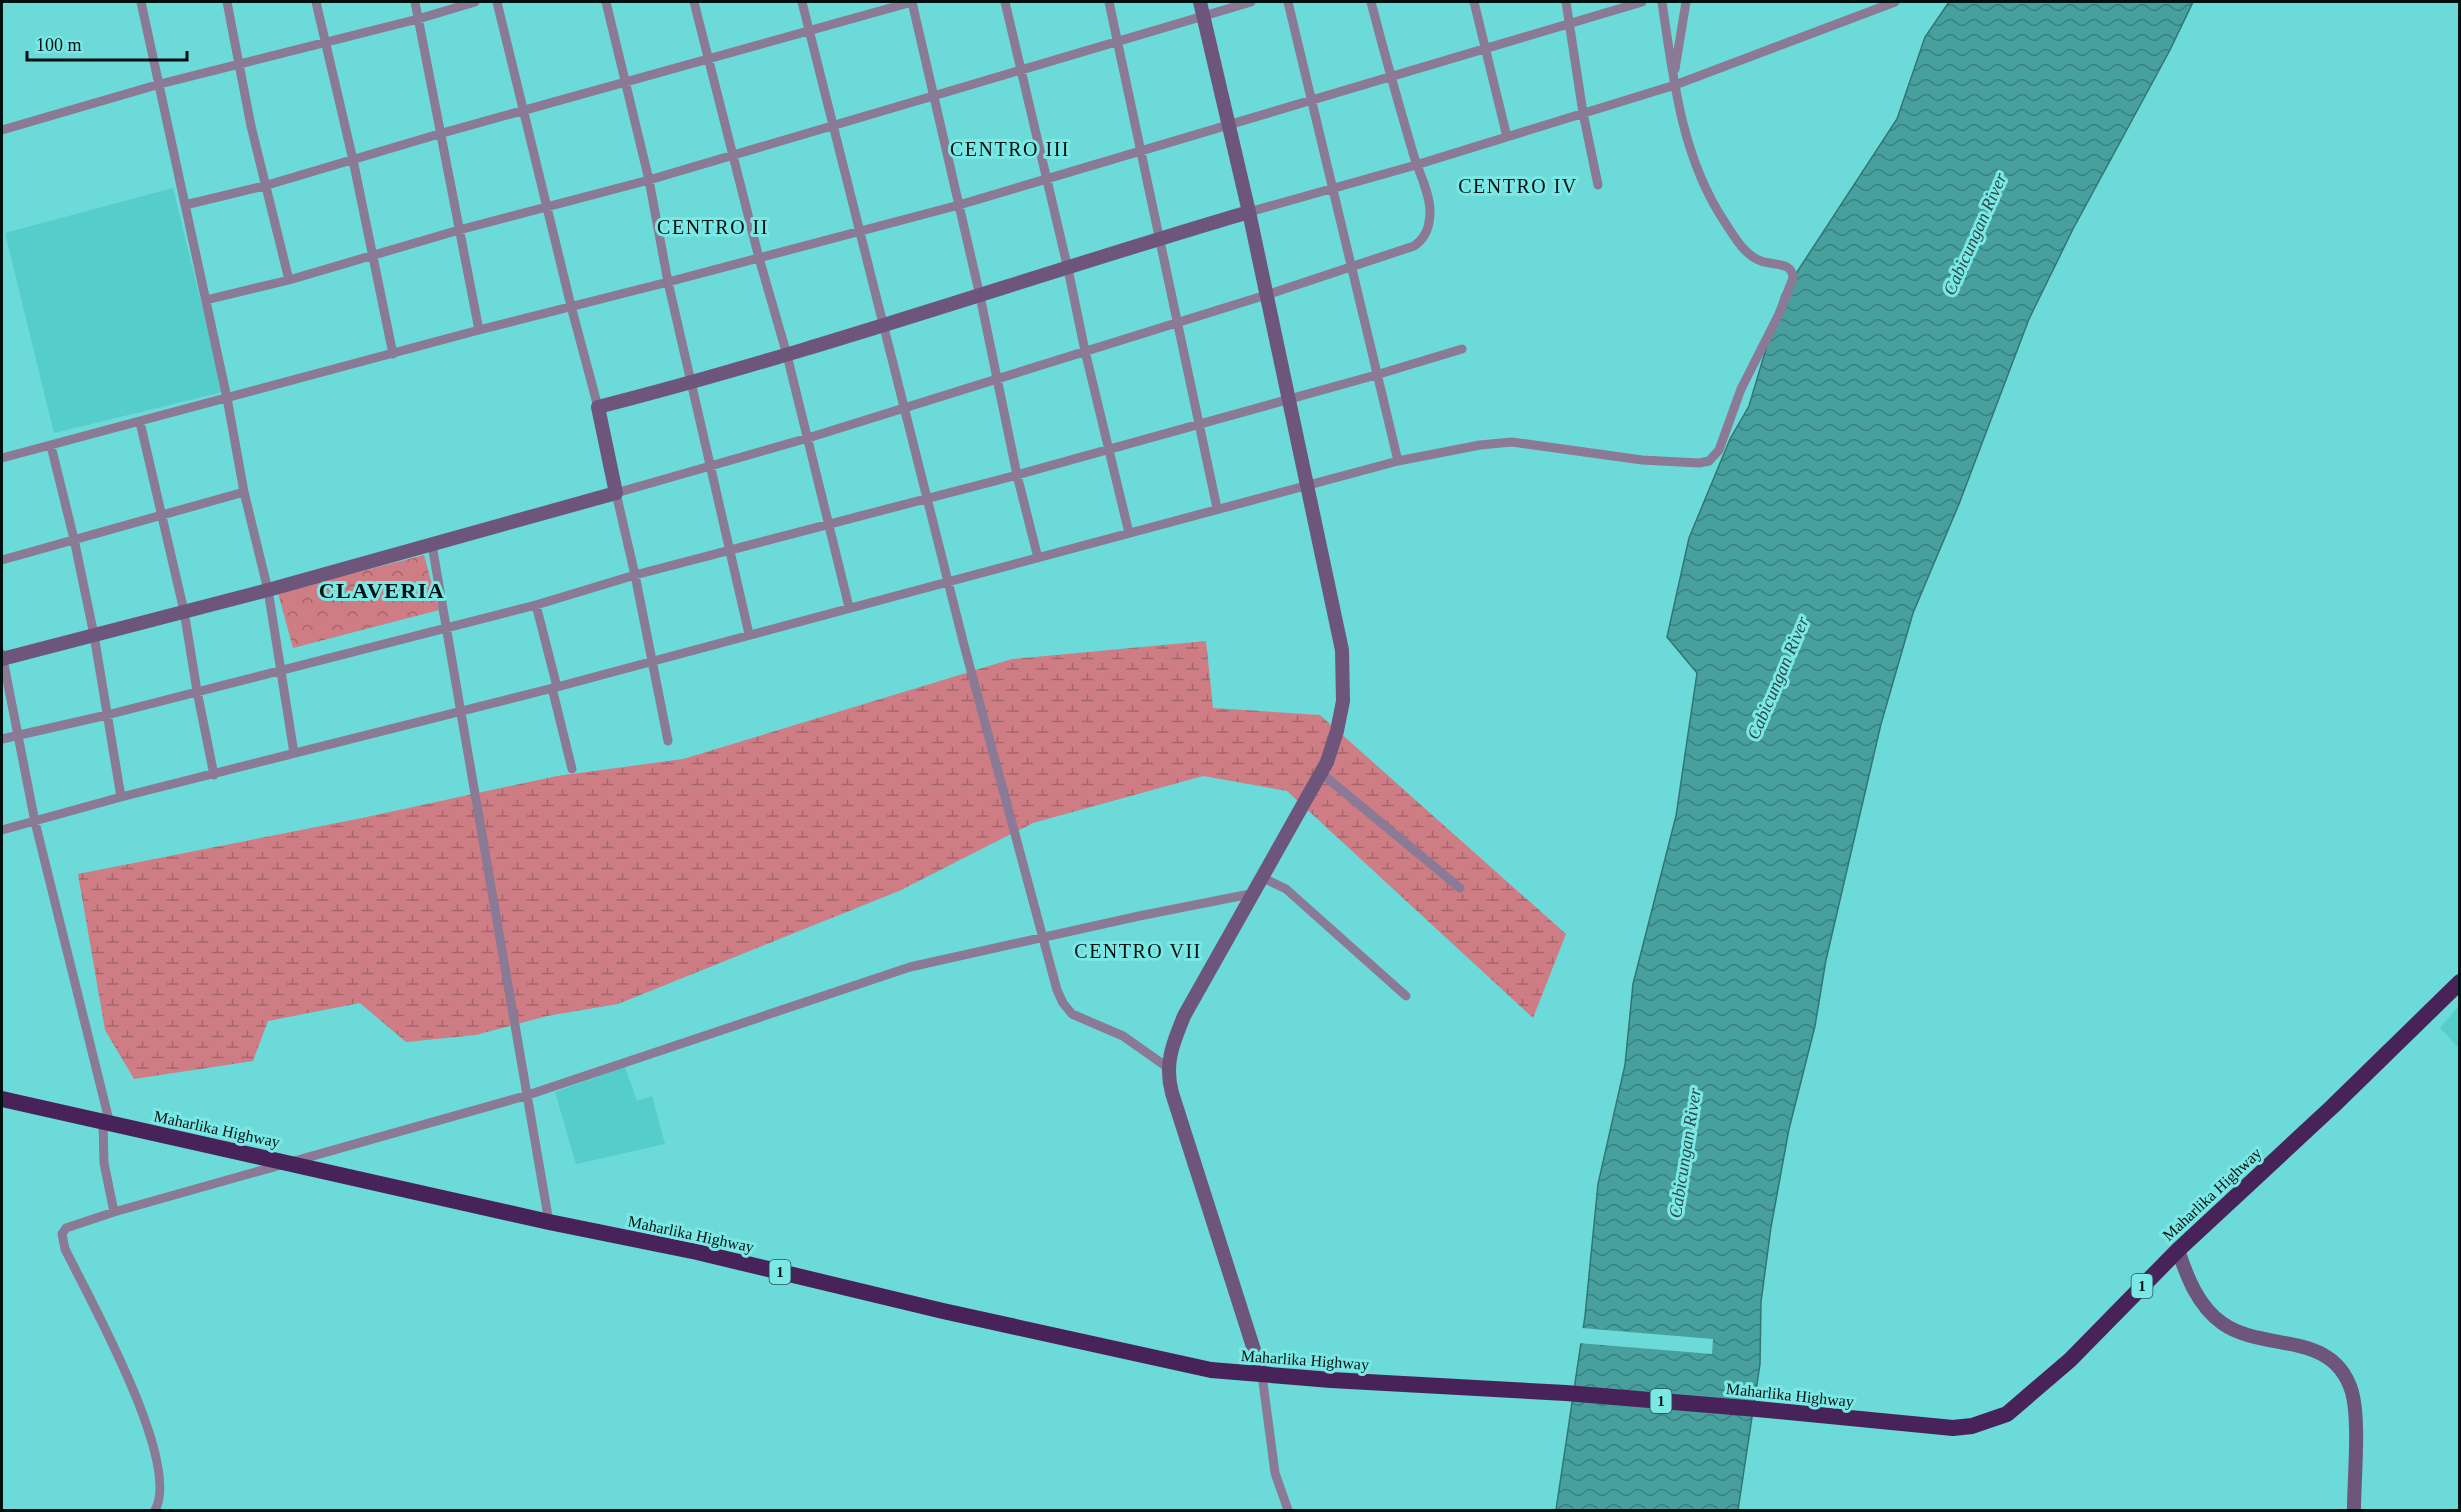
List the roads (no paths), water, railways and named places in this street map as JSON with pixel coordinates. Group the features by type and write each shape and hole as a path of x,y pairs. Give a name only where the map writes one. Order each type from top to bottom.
{"highway":[{"name":"Maharlika Highway","path":"2,1099 549,1222 697,1252 943,1311 1211,1370 1566,1393 1943,1428 1972,1426 2007,1414 2070,1360 2178,1250 2333,1106 2460,982"}],"street":[{"path":"141,2 227,398 244,492 268,590 294,753"},
{"path":"227,2 264,186 289,280"},
{"path":"316,2 353,160 393,354"},
{"path":"415,2 479,330"},
{"path":"2,130 160,84 418,19 475,2"},
{"path":"497,2 598,407 668,741"},
{"path":"606,2 650,180 668,282 749,634"},
{"path":"694,2 759,258 787,355 849,607"},
{"path":"802,2 948,580 1057,990 1068,1009 1080,1018 1123,1036 1167,1067"},
{"path":"184,205 264,186 439,134 912,2 980,296 1017,475 1038,558"},
{"path":"1005,2 1023,69 1084,351 1129,533"},
{"path":"1109,2 1217,508"},
{"path":"206,300 289,280 459,230 733,156 1118,41 1202,8 1251,2"},
{"path":"1288,2 1398,461"},
{"path":"114,1212 104,1163 107,1124 35,822 2,657 268,590 711,467 998,380 1414,246 1425,236 1430,206 1416,165 1371,2"},
{"path":"1474,2 1507,137"},
{"path":"1566,2 1583,113 1598,185"},
{"path":"2,458 479,330 959,205 1048,180 1140,149 1642,2"},
{"path":"2,830 121,797 555,687 1305,484 1398,461 1480,445 1512,442 1642,460 1699,463 1715,458 1725,437 1741,388 1779,314 1793,273 1791,268 1786,266 1753,258 1739,244 1701,179 1687,140 1674,81 1662,2"},
{"path":"1674,81 1686,2"},
{"path":"598,407 691,383 883,327 1161,238 1507,137 1583,113 1895,2"},
{"path":"1202,8 1249,212 1342,650 1343,701 1337,731 1321,773 1184,1016 1169,1054 1167,1067 1172,1093 1262,1375 1275,1473 1288,1510"},
{"path":"2,739 107,715 537,605 635,575 1017,475 1462,349"},
{"path":"141,422 184,611 214,775"},
{"path":"51,446 75,539 94,635 121,797"},
{"path":"2,560 244,492"},
{"path":"432,545 525,1096 549,1222"},
{"path":"537,605 572,769"},
{"path":"1321,773 1460,888"},
{"path":"1263,878 1286,889 1406,996"},
{"path":"155,1510 159,1498 160,1479 149,1432 119,1359 62,1242 63,1230 66,1228 114,1212 525,1096 890,973 1042,937 1255,893"},
{"path":"2178,1250 2194,1292 2220,1322 2251,1338 2312,1348 2335,1364 2344,1376 2355,1408 2354,1510"}],"water":[{"name":"Cabicungan River","path":"1949,2 2193,2 2170,50 2073,229 2029,319 1959,504 1913,613 1881,724 1826,960 1815,1026 1789,1129 1771,1227 1761,1302 1760,1364 1738,1510 1556,1510 1585,1316 1598,1184 1625,1065 1633,984 1676,816 1697,673 1667,637 1689,538 1730,439 1749,406 1782,295 1897,119 1925,37"}],"district":[{"name":"CENTRO III","path":"1010,149"},
{"name":"CENTRO IV","path":"1518,186"},
{"name":"CENTRO II","path":"713,227"},
{"name":"CLAVERIA","path":"382,590"},
{"name":"CENTRO VII","path":"1138,951"}]}
